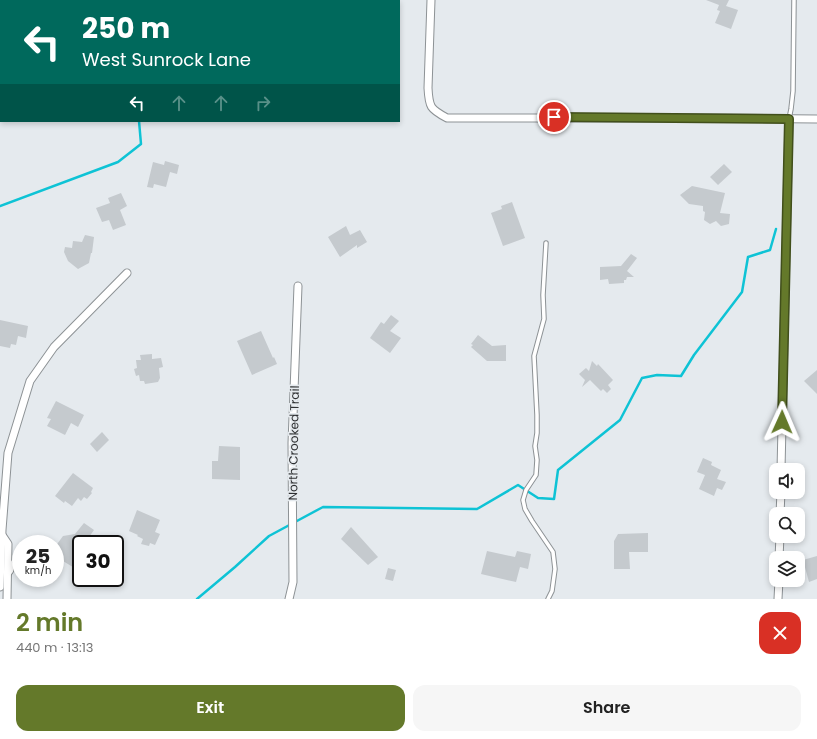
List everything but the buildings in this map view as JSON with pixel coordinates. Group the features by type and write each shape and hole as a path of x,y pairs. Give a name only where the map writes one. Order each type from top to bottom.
{"street":[{"path":"431,0 428,88 429,101 434,111 447,118 562,117 817,119"},
{"path":"781,463 789,119"},
{"path":"0,587 3,559 8,544 2,536 8,453 30,381 54,347 127,273"},
{"name":"North Crooked Trail","path":"289,599 293,582 292,443 298,286"},
{"path":"2,576 7,599"},
{"path":"778,599 779,587"}],"lane":[{"path":"789,119 792,109 793,91 794,0"},
{"path":"546,243 544,319 534,356 537,415 535,446 537,460 536,475 526,490 523,500 525,509 553,552 555,569 552,591 548,599"}],"waterway":[{"path":"0,206 118,162 141,144 139,122"},
{"path":"197,599 269,536 323,507 477,509 518,485 538,498 554,499 558,470 620,420 642,378 657,375 681,376 694,355 742,292 748,257 770,250 776,229"}],"route":[{"path":"554,117 789,119 782,422"}]}
